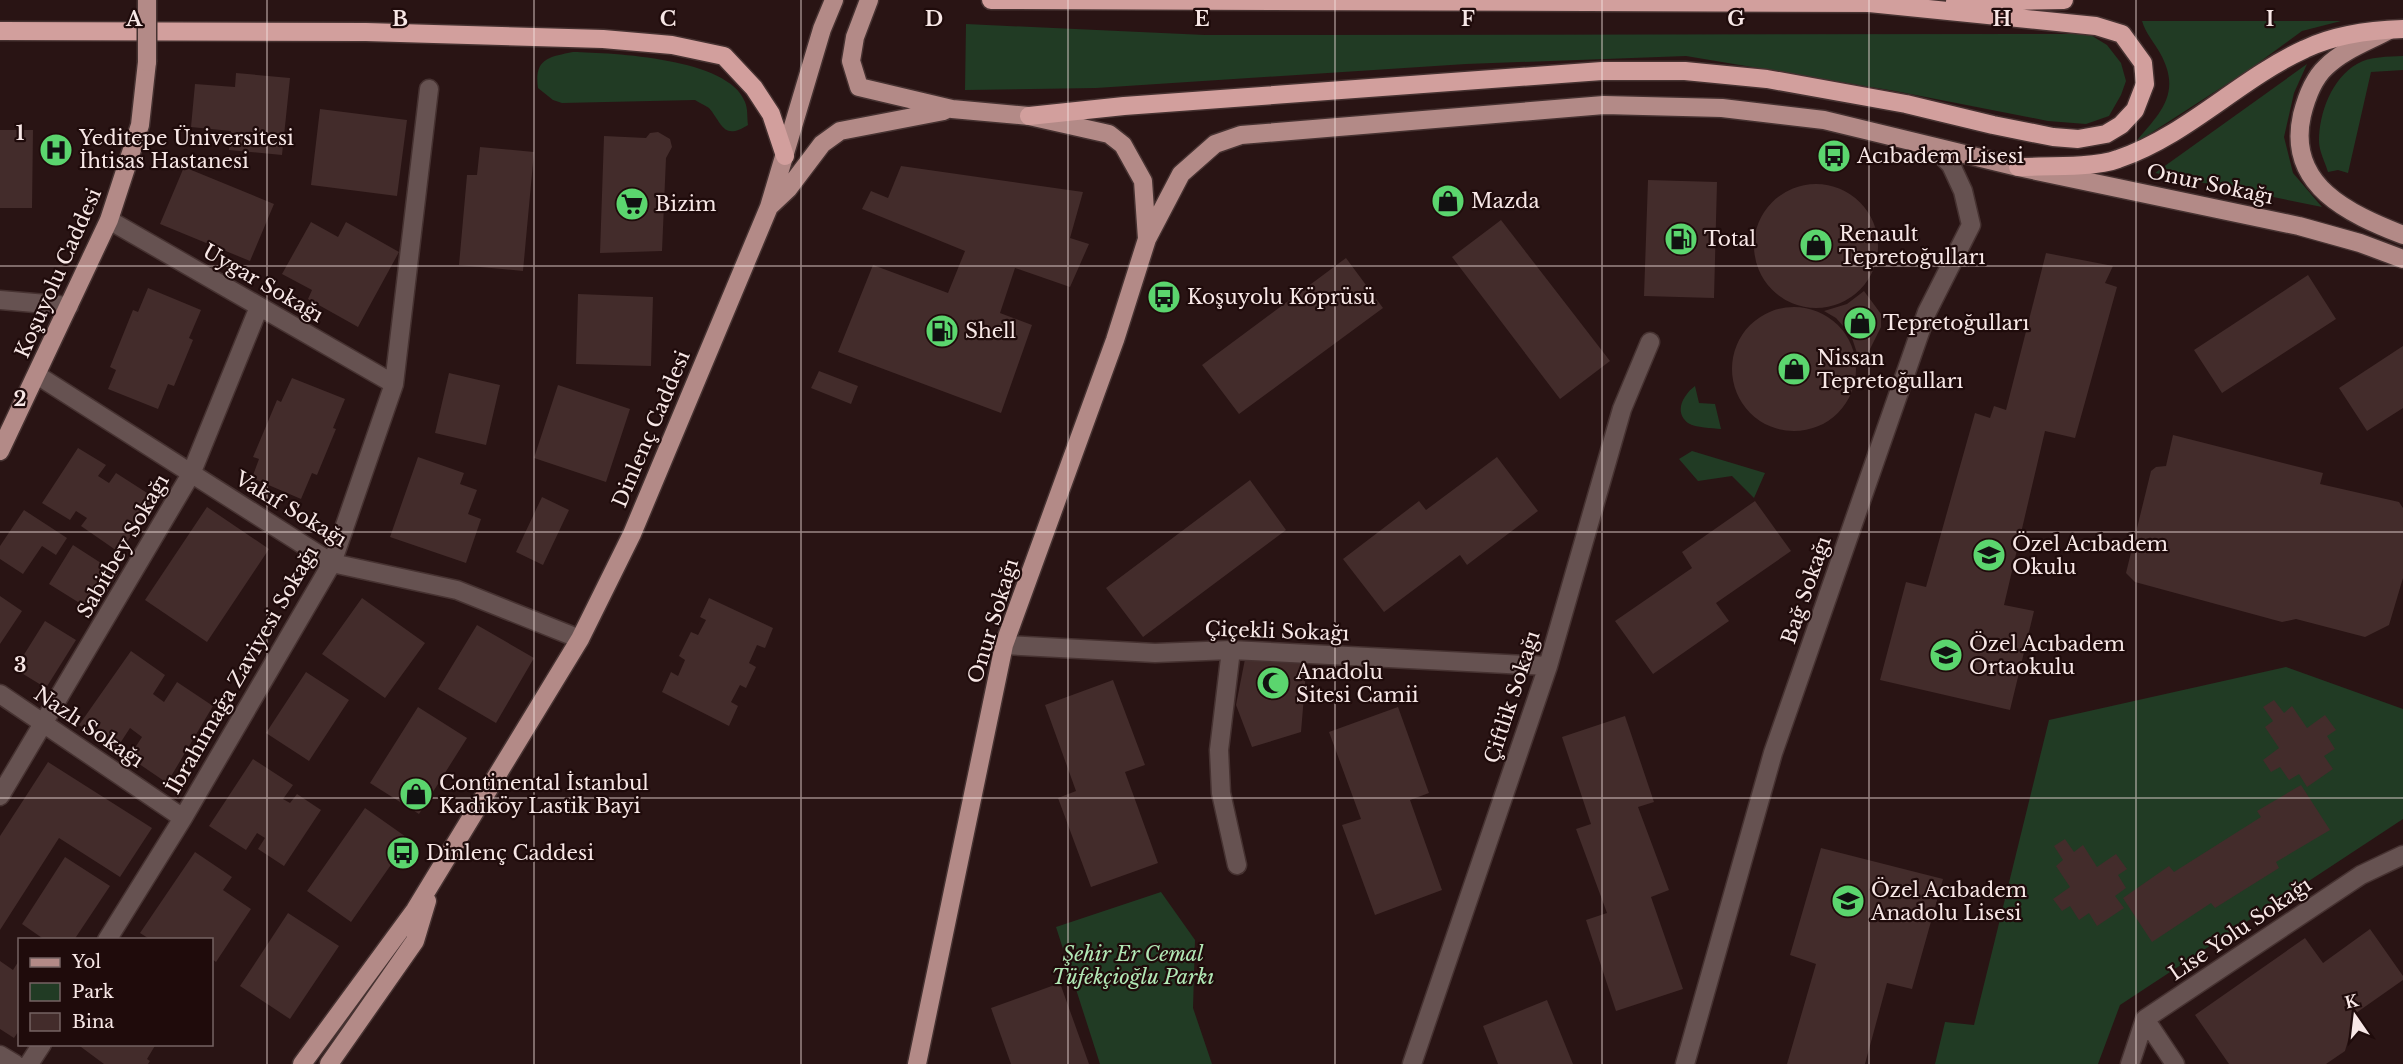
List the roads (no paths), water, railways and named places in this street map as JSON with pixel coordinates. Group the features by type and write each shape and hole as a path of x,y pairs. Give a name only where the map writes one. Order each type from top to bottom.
{"highway":[{"path":"991,0 1869,3 2064,0"},
{"path":"1029,116 1124,106 1602,71 1685,71 1767,79 1906,104 2003,128 2078,139 2106,134 2121,125 2135,110 2145,84 2143,63 2121,34 2096,26 1869,3"},
{"path":"2018,167 2116,160 2156,142 2194,120 2281,61 2308,47 2340,38 2396,29"},
{"path":"0,31 366,32 603,39 672,45 724,56 754,88 771,114 785,156"}],"main road":[{"name":"Koşuyolu Caddesi","path":"0,452 109,220 140,125 147,62 147,0"},
{"name":"Dinlenç Caddesi","path":"302,1064 415,910 580,639 632,534 769,207 822,29 834,0"},
{"path":"869,0 855,37 852,62 859,87 952,109 1029,116 1109,134 1123,145 1143,181 1147,239"},
{"path":"2396,29 2347,52 2325,67 2307,96 2300,125 2300,150 2312,177 2330,199 2364,220 2402,235"},
{"name":"Onur Sokağı","path":"917,1064 1004,645 1114,340 1147,239 1181,174 1215,144 1241,135 1604,105 1722,108 1813,119 2018,167 2299,226 2361,243 2397,257"},
{"path":"769,207 788,189 822,144 840,131 952,109"},
{"name":"Dinlenç Caddesi","path":"329,1064 415,941 434,879"}],"street":[{"name":"İbrahimağa Zaviyesi Sokağı","path":"108,938 183,818 332,563 394,384 429,89"},
{"name":"Bağ Sokağı","path":"1685,1064 1773,753 1927,312 1971,225 1963,191 1951,165 1935,147"},
{"name":"Uygar Sokağı","path":"109,220 394,384"},
{"path":"0,300 69,306"},
{"name":"Sabitbey Sokağı","path":"0,796 191,474 259,307"},
{"name":"Çiftlik Sokağı","path":"1412,1064 1548,666 1622,409 1650,342"},
{"name":"Vakıf Sokağı","path":"37,375 332,563 457,590 580,639"},
{"name":"Çiçekli Sokağı","path":"1004,645 1155,653 1231,650 1548,666"},
{"path":"1231,650 1219,750 1221,793 1237,865"},
{"name":"Nazlı Sokağı","path":"0,694 183,818"},
{"name":"Lise Yolu Sokağı","path":"2145,1019 2361,875 2403,855"},
{"path":"2130,1064 2145,1019"},
{"path":"2145,1019 2175,1064"},
{"path":"29,1064 41,1046"},
{"path":"0,1055 15,1064"}],"place":[{"name":"Yeditepe Üniversitesi İhtisas Hastanesi","path":"56,150"},
{"name":"Acıbadem Lisesi","path":"1834,156"},
{"name":"Mazda","path":"1448,201"},
{"name":"Bizim","path":"632,204"},
{"name":"Total","path":"1681,239"},
{"name":"Renault Tepretoğulları","path":"1816,245"},
{"name":"Koşuyolu Köprüsü","path":"1164,297"},
{"name":"Tepretoğulları","path":"1860,323"},
{"name":"Shell","path":"942,331"},
{"name":"Nissan Tepretoğulları","path":"1794,369"},
{"name":"Özel Acıbadem Okulu","path":"1989,555"},
{"name":"Özel Acıbadem Ortaokulu","path":"1946,655"},
{"name":"Anadolu Sitesi Camii","path":"1273,683"},
{"name":"Continental İstanbul Kadıköy Lastik Bayi","path":"416,794"},
{"name":"Dinlenç Caddesi","path":"403,853"},
{"name":"Özel Acıbadem Anadolu Lisesi","path":"1848,901"}],"park label":[{"name":"Şehir Er Cemal Tüfekçioğlu Parkı","path":"1133,966"}]}
